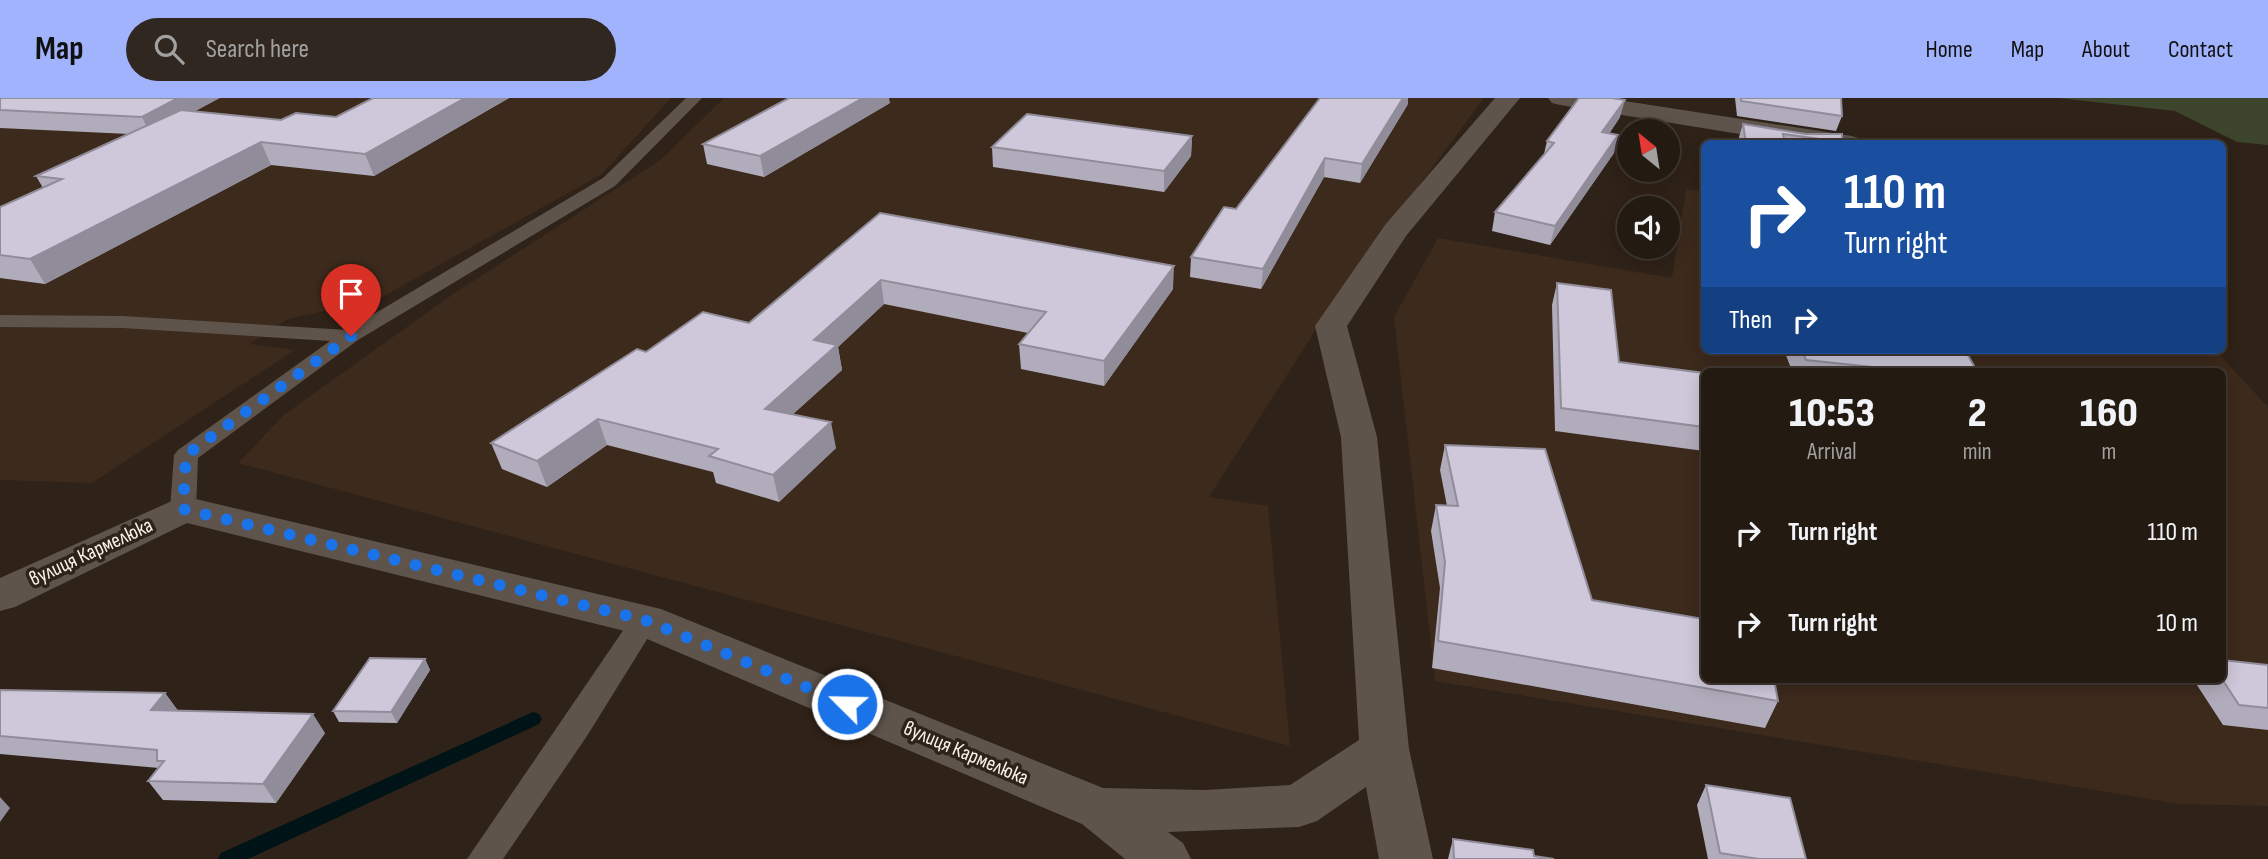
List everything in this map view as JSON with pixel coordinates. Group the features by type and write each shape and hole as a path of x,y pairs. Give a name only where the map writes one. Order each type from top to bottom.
{"street":[{"path":"1406,859 1384,749 1359,436 1331,326 1395,231 1508,98"},
{"path":"1560,98 1827,140"},
{"name":"вулиця Кармелюка","path":"0,596 183,509 645,620 1100,809 1164,859"},
{"path":"1100,809 1205,811 1299,806 1384,749"}],"lane":[{"path":"183,509 186,455 351,336 608,182 695,98"},
{"path":"0,321 124,322 351,336"},
{"path":"484,859 576,728 645,620"}],"shaded area":[{"path":"0,98 671,98 602,174 377,300 288,319 250,344 295,350 92,483 0,480"},
{"path":"724,98 1484,98 1338,295 1209,497 1268,506 1290,746 238,463 285,414 453,294 659,161"},
{"path":"1686,189 1701,192 1701,354 2219,354 2268,407 2268,806 2179,804 1435,681 1394,317 1438,238 1672,278 1675,259 1680,259 1680,227"}],"green space":[{"path":"2059,98 2268,98 2268,145 2237,142 2175,111"}],"building":[{"path":"0,98 178,98 142,117 0,110"},
{"path":"373,98 465,98 365,154 261,142 30,259 0,255 0,207 62,179 36,176 181,110 281,120 296,113 336,117"},
{"path":"789,98 863,98 760,156 703,144"},
{"path":"1320,98 1403,98 1362,164 1325,158 1263,269 1191,257 1224,207 1236,209"},
{"path":"1579,98 1625,100 1602,132 1617,136 1555,226 1495,212 1554,143 1547,141"},
{"path":"1741,98 1841,98 1842,116 1741,101"},
{"path":"1027,114 1192,136 1164,171 992,147"},
{"path":"1743,124 1806,134 1842,134 1842,140 1783,134 1784,140 1745,140"},
{"path":"880,213 1174,266 1104,361 1019,344 1046,312 881,280 814,340 837,345 765,409 831,422 773,475 709,456 718,449 598,419 537,461 491,443 637,349 646,352 703,312 749,323"},
{"path":"1557,283 1611,290 1619,362 1701,373 1701,427 1561,408"},
{"path":"1804,354 1967,354 1975,368 1882,368 1806,360"},
{"path":"1445,445 1545,449 1592,600 1701,618 1701,683 1775,683 1778,701 1438,641 1445,562 1436,505 1458,506"},
{"path":"370,658 425,659 391,712 333,711"},
{"path":"2226,660 2268,665 2268,708 2239,705 2225,683"},
{"path":"0,690 165,693 151,710 313,714 263,784 148,781 164,761 157,761 157,750 0,736"},
{"path":"1706,785 1790,798 1806,859 1759,859 1720,853"},
{"path":"1453,839 1533,850 1534,856 1554,859 1454,859"}],"waterway":[{"path":"228,859 533,719"}],"route":[{"path":"351,336 186,455 183,509 645,620 847,704"}]}
